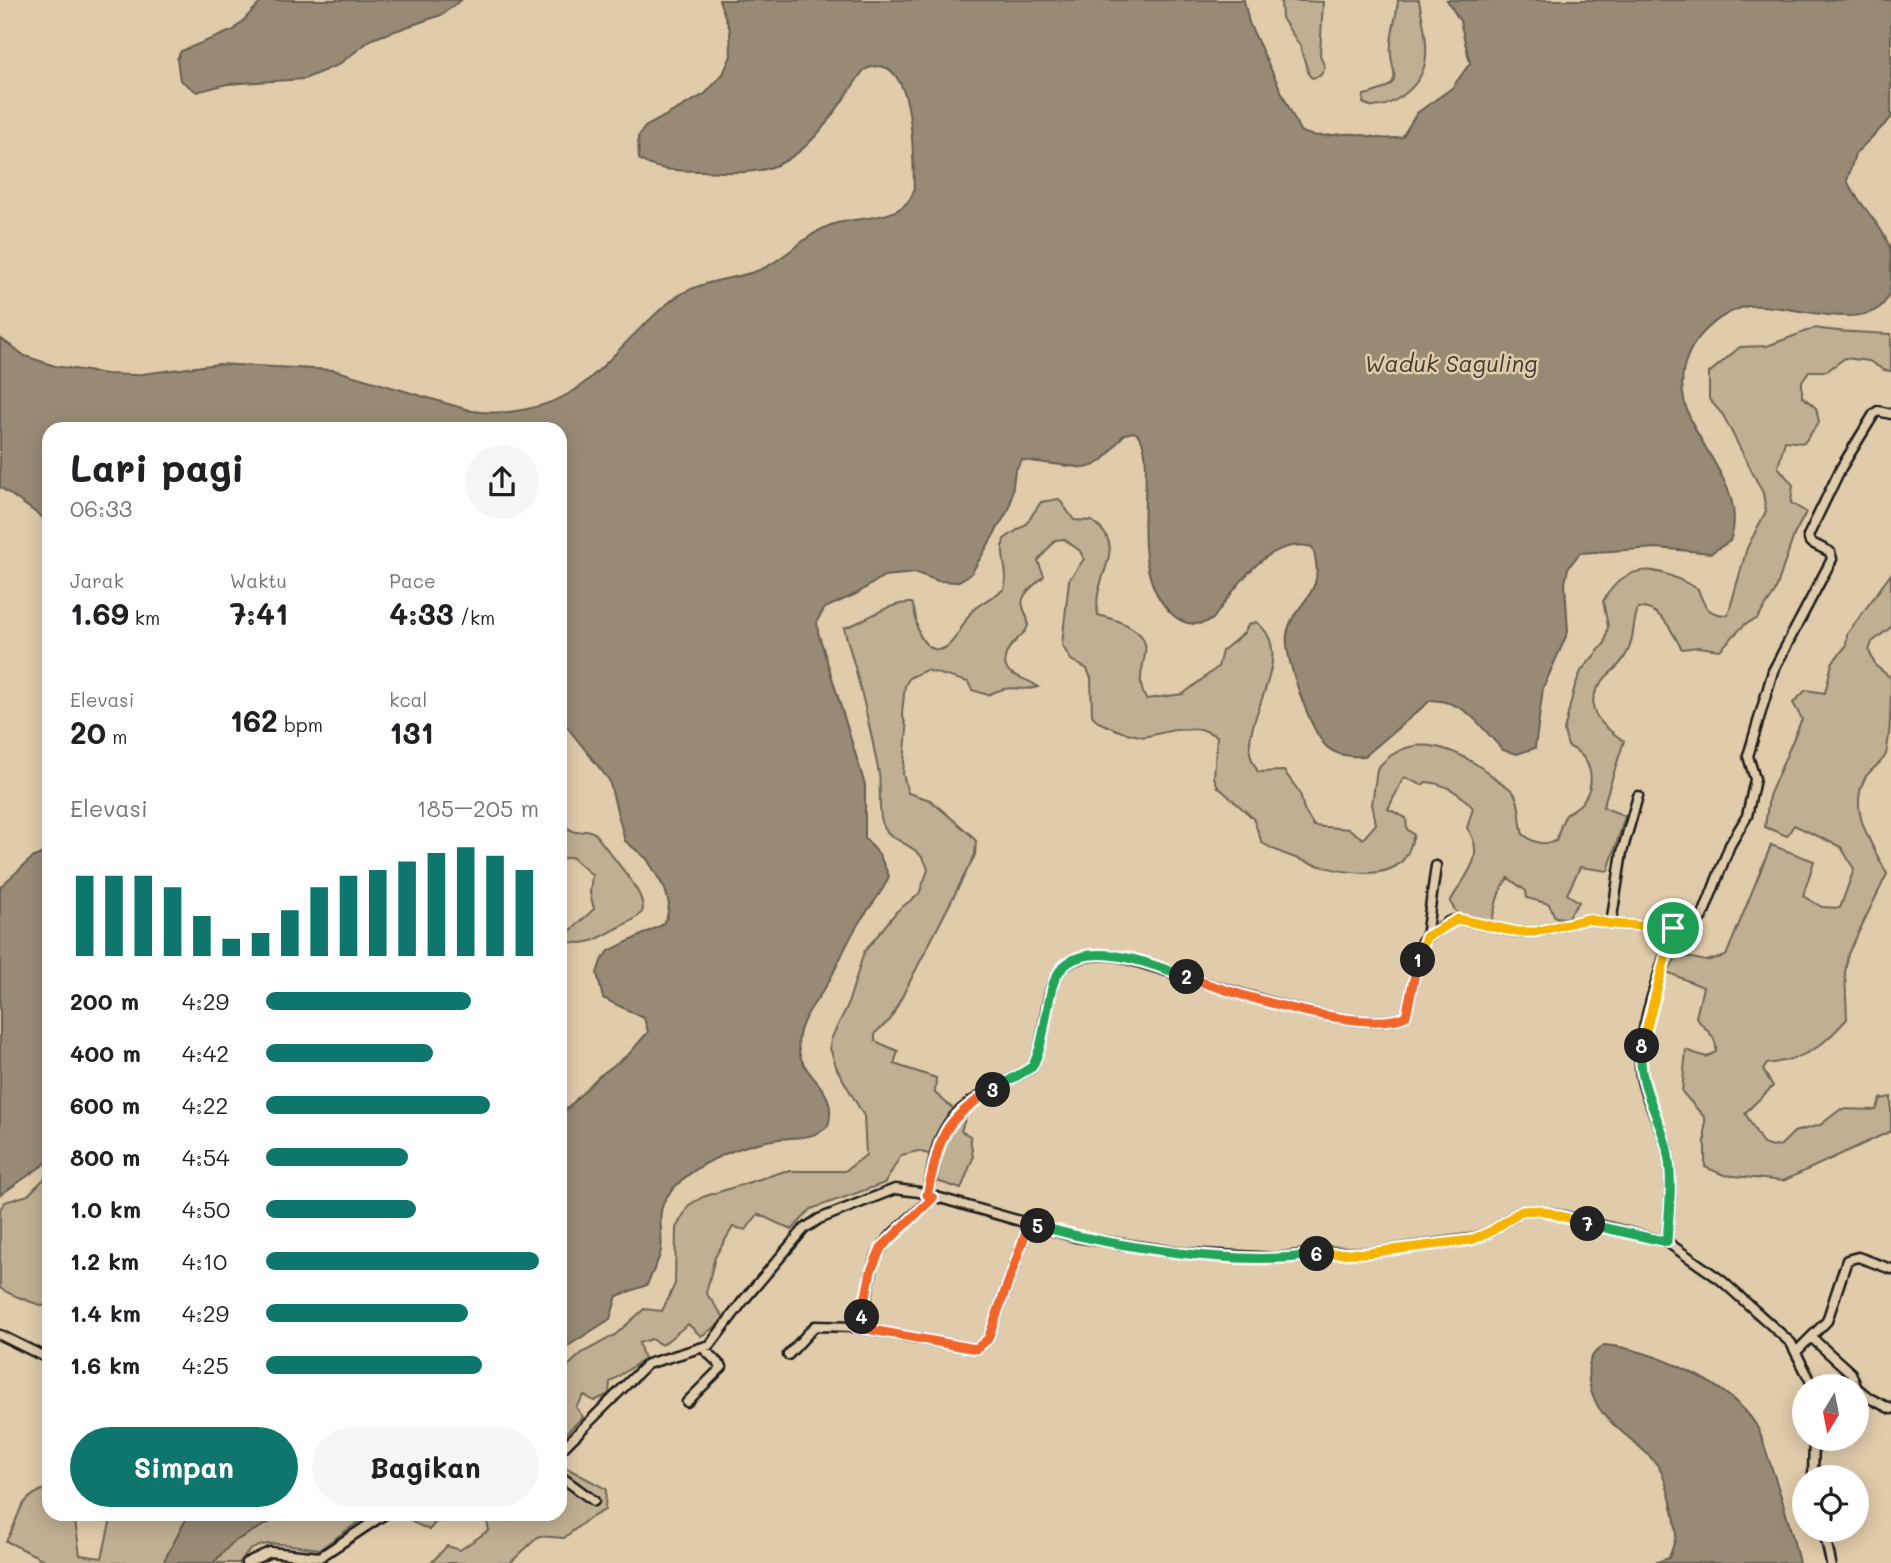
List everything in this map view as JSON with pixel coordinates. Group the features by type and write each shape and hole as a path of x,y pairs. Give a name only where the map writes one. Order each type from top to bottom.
{"street":[{"path":"1426,937 1458,919 1517,932 1535,932 1587,919 1611,924 1673,928 1701,920 1733,840 1747,816 1755,779 1748,756 1773,671 1832,559 1830,552 1808,539 1813,523 1841,468 1874,414 1878,411 1891,414"},
{"path":"1611,924 1622,852 1638,796"},
{"path":"856,1327 866,1307 871,1271 881,1248 930,1197 942,1134 948,1124 984,1095 1032,1067 1054,984 1065,964 1073,959 1095,954 1116,956 1247,998 1377,1021 1401,1018 1408,1011 1420,947 1426,937 1436,866"},
{"path":"1667,1242 1671,1187 1666,1146 1642,1081 1640,1064 1646,1029 1673,928"},
{"path":"567,1444 647,1364 660,1358 704,1349 722,1331 743,1301 804,1229 819,1219 895,1189 1076,1237 1183,1253 1276,1258 1327,1252 1368,1253 1471,1240 1490,1232 1521,1211 1531,1210 1667,1242 1721,1280 1797,1352 1808,1374"},
{"path":"788,1355 815,1326 856,1327 976,1349 983,1346 988,1339 1029,1224"},
{"path":"1797,1352 1826,1321 1835,1304 1847,1260 1858,1257 1891,1269"},
{"path":"0,1335 42,1356"},
{"path":"1812,1338 1851,1374"},
{"path":"687,1402 722,1367 704,1349"},
{"path":"1869,1398 1891,1409"},
{"path":"567,1481 594,1501"},
{"path":"246,1563 270,1552 320,1557 374,1521"},
{"path":"1827,1542 1831,1563"}],"shaded area":[{"path":"1281,0 1323,2 1320,55 1325,68 1320,76 1312,78 1309,75 1300,46 1282,18"},
{"path":"1398,0 1419,0 1426,43 1424,69 1408,91 1394,101 1386,105 1371,106 1363,103 1364,95 1379,91 1393,81 1391,44"},
{"path":"1815,328 1891,334 1891,371 1869,361 1845,358 1827,371 1809,371 1802,381 1802,396 1816,408 1819,422 1804,443 1785,441 1778,467 1793,485 1791,503 1806,512 1794,535 1775,592 1757,619 1745,624 1720,650 1698,647 1682,649 1660,616 1654,611 1638,608 1628,651 1622,662 1598,687 1593,705 1600,721 1624,741 1603,807 1625,816 1608,871 1580,867 1567,894 1579,902 1567,918 1555,917 1549,904 1527,898 1526,891 1508,878 1500,891 1488,930 1464,924 1450,902 1475,857 1473,838 1467,828 1473,808 1464,798 1446,787 1426,782 1422,785 1404,777 1388,809 1406,818 1407,829 1414,835 1405,858 1391,869 1355,872 1334,869 1293,857 1262,843 1253,818 1218,787 1214,777 1217,736 1201,729 1174,730 1144,737 1098,722 1092,715 1091,678 1087,669 1071,660 1062,645 1069,580 1084,559 1080,551 1064,539 1055,540 1038,561 1044,576 1023,599 1028,626 1005,656 1008,670 1038,687 1010,688 988,695 972,690 968,682 926,670 909,678 905,686 902,713 907,729 903,774 908,793 930,800 971,835 976,841 975,855 890,1020 875,1033 875,1041 898,1051 894,1064 936,1078 935,1093 965,1119 961,1131 970,1136 973,1158 961,1189 937,1181 942,1158 918,1151 901,1155 885,1183 811,1209 792,1230 758,1214 746,1230 733,1227 715,1257 706,1293 726,1320 701,1336 688,1324 662,1345 651,1339 639,1343 644,1359 610,1382 609,1394 594,1401 584,1395 576,1407 583,1417 567,1432 567,1367 582,1353 615,1335 644,1309 662,1311 675,1284 676,1228 689,1205 703,1197 785,1171 845,1171 866,1155 864,1116 837,1069 830,1048 831,1039 847,1007 864,952 897,911 919,894 928,870 919,854 890,835 882,822 879,774 844,628 885,609 912,603 922,640 934,649 948,646 972,611 1004,589 1004,539 1026,524 1041,502 1059,499 1074,520 1092,521 1109,542 1110,552 1097,600 1098,615 1123,623 1138,632 1144,641 1141,686 1146,699 1183,694 1218,667 1222,651 1244,633 1248,625 1256,622 1268,635 1272,666 1255,719 1250,754 1258,772 1284,771 1300,793 1304,810 1314,826 1349,829 1363,839 1376,824 1372,804 1377,769 1405,748 1436,747 1468,759 1513,792 1523,834 1538,843 1551,843 1556,841 1564,818 1581,803 1590,785 1591,777 1586,762 1576,750 1568,746 1564,731 1581,671 1605,643 1608,626 1603,601 1613,587 1634,572 1658,572 1698,589 1702,601 1711,612 1728,615 1747,548 1766,511 1763,493 1723,415 1709,399 1709,373 1740,347 1767,346"},
{"path":"1891,574 1891,627 1872,642 1869,651 1876,666 1891,678 1888,746 1884,758 1865,778 1859,803 1864,828 1887,874 1848,954 1845,973 1847,1019 1829,1038 1812,1050 1793,1059 1767,1064 1763,1070 1773,1086 1745,1113 1763,1144 1772,1147 1781,1145 1794,1132 1820,1125 1841,1109 1876,1110 1881,1099 1891,1097 1891,1131 1783,1181 1724,1175 1705,1167 1705,1118 1682,1092 1686,1050 1706,1057 1716,1052 1713,1037 1696,1017 1703,987 1667,972 1678,955 1706,961 1726,956 1771,845 1814,861 1803,896 1822,907 1840,908 1854,869 1841,847 1794,825 1787,836 1765,827 1769,796 1802,719 1793,703 1806,690 1825,693 1832,663 1846,646 1847,634"},
{"path":"567,827 576,832 587,830 595,833 633,884 643,904 640,915 598,939 574,943 568,941 568,933 594,909 590,893 592,875 572,857 567,858"},
{"path":"42,1181 42,1305 0,1288 0,1209 5,1202 28,1195"},
{"path":"567,1468 606,1489 605,1510 588,1519 564,1538 539,1536 510,1563 431,1563 447,1546 460,1550 489,1530 487,1521 567,1521"},
{"path":"42,1490 42,1521 75,1521 80,1555 102,1558 110,1521 185,1521 163,1563 50,1563 6,1541 23,1504"},
{"path":"271,1521 360,1521 320,1549 265,1544 247,1553 240,1563 213,1563 233,1542"},
{"path":"412,1521 437,1521 429,1530"}],"water":[{"path":"263,0 461,0 441,15 372,39 338,65 304,79 227,84 197,92 180,80 177,59 181,51 234,30"},
{"name":"Waduk Saguling","path":"719,0 1244,0 1249,23 1300,131 1321,136 1356,134 1390,138 1402,137 1417,113 1452,88 1470,63 1460,21 1447,0 1891,0 1891,118 1855,154 1847,181 1876,222 1890,248 1891,280 1886,300 1873,311 1853,316 1760,306 1744,307 1720,318 1701,335 1691,349 1683,376 1684,401 1693,424 1729,492 1734,516 1730,541 1711,553 1657,548 1580,553 1568,568 1565,583 1568,632 1543,688 1535,748 1517,754 1503,750 1464,710 1455,705 1431,700 1365,756 1344,755 1329,749 1312,724 1294,675 1287,645 1290,624 1313,588 1316,577 1312,547 1296,545 1267,557 1242,580 1213,619 1193,624 1178,619 1157,594 1148,568 1144,540 1146,461 1143,443 1134,432 1125,434 1099,463 1085,468 1022,460 1015,471 1010,507 971,574 957,582 938,581 917,573 884,576 856,594 825,608 817,621 818,632 865,785 865,838 879,854 889,876 880,894 855,929 828,983 807,1014 799,1035 802,1062 828,1099 828,1126 809,1136 772,1140 744,1147 714,1159 686,1176 663,1205 660,1218 661,1250 647,1285 617,1296 610,1319 567,1347 567,1109 598,1077 629,1054 648,1032 644,1018 603,998 597,973 601,961 609,951 662,925 667,917 669,904 665,889 647,859 625,841 609,780 567,727 567,422 42,422 42,517 0,487 0,338 25,356 55,366 106,374 135,375 218,364 334,370 472,411 498,413 525,410 563,397 593,376 655,315 681,294 703,284 765,267 826,227 893,212 909,200 914,190 912,132 903,89 894,74 881,67 864,70 816,136 804,148 777,165 740,172 677,170 653,166 639,159 638,137 645,127 705,94 723,74 731,56 730,30"},
{"path":"42,853 42,1166 0,1195 0,887 32,858"},
{"path":"1604,1345 1644,1353 1666,1361 1709,1382 1744,1410 1762,1438 1786,1511 1799,1563 1654,1563 1669,1558 1676,1533 1664,1479 1649,1455 1617,1428 1599,1408 1592,1395 1588,1370 1595,1352"},
{"path":"185,1521 271,1521 233,1542 213,1563 163,1563"}],"route":[{"path":"1458,919 1517,932 1547,930 1587,919 1611,924 1673,928 1658,979 1640,1064 1642,1081 1666,1146 1671,1187 1667,1242 1581,1223 1540,1210 1521,1211 1490,1232 1471,1240 1368,1253 1327,1252 1276,1258 1183,1253 1076,1237 1029,1224 988,1339 983,1346 976,1349 856,1327 866,1307 871,1271 881,1248 933,1198 927,1195 942,1134 956,1116 984,1095 1032,1067 1037,1058 1054,984 1065,964 1073,959 1095,954 1116,956 1145,963 1247,998 1377,1021 1406,1016 1422,941 1448,922 1458,919"}]}
